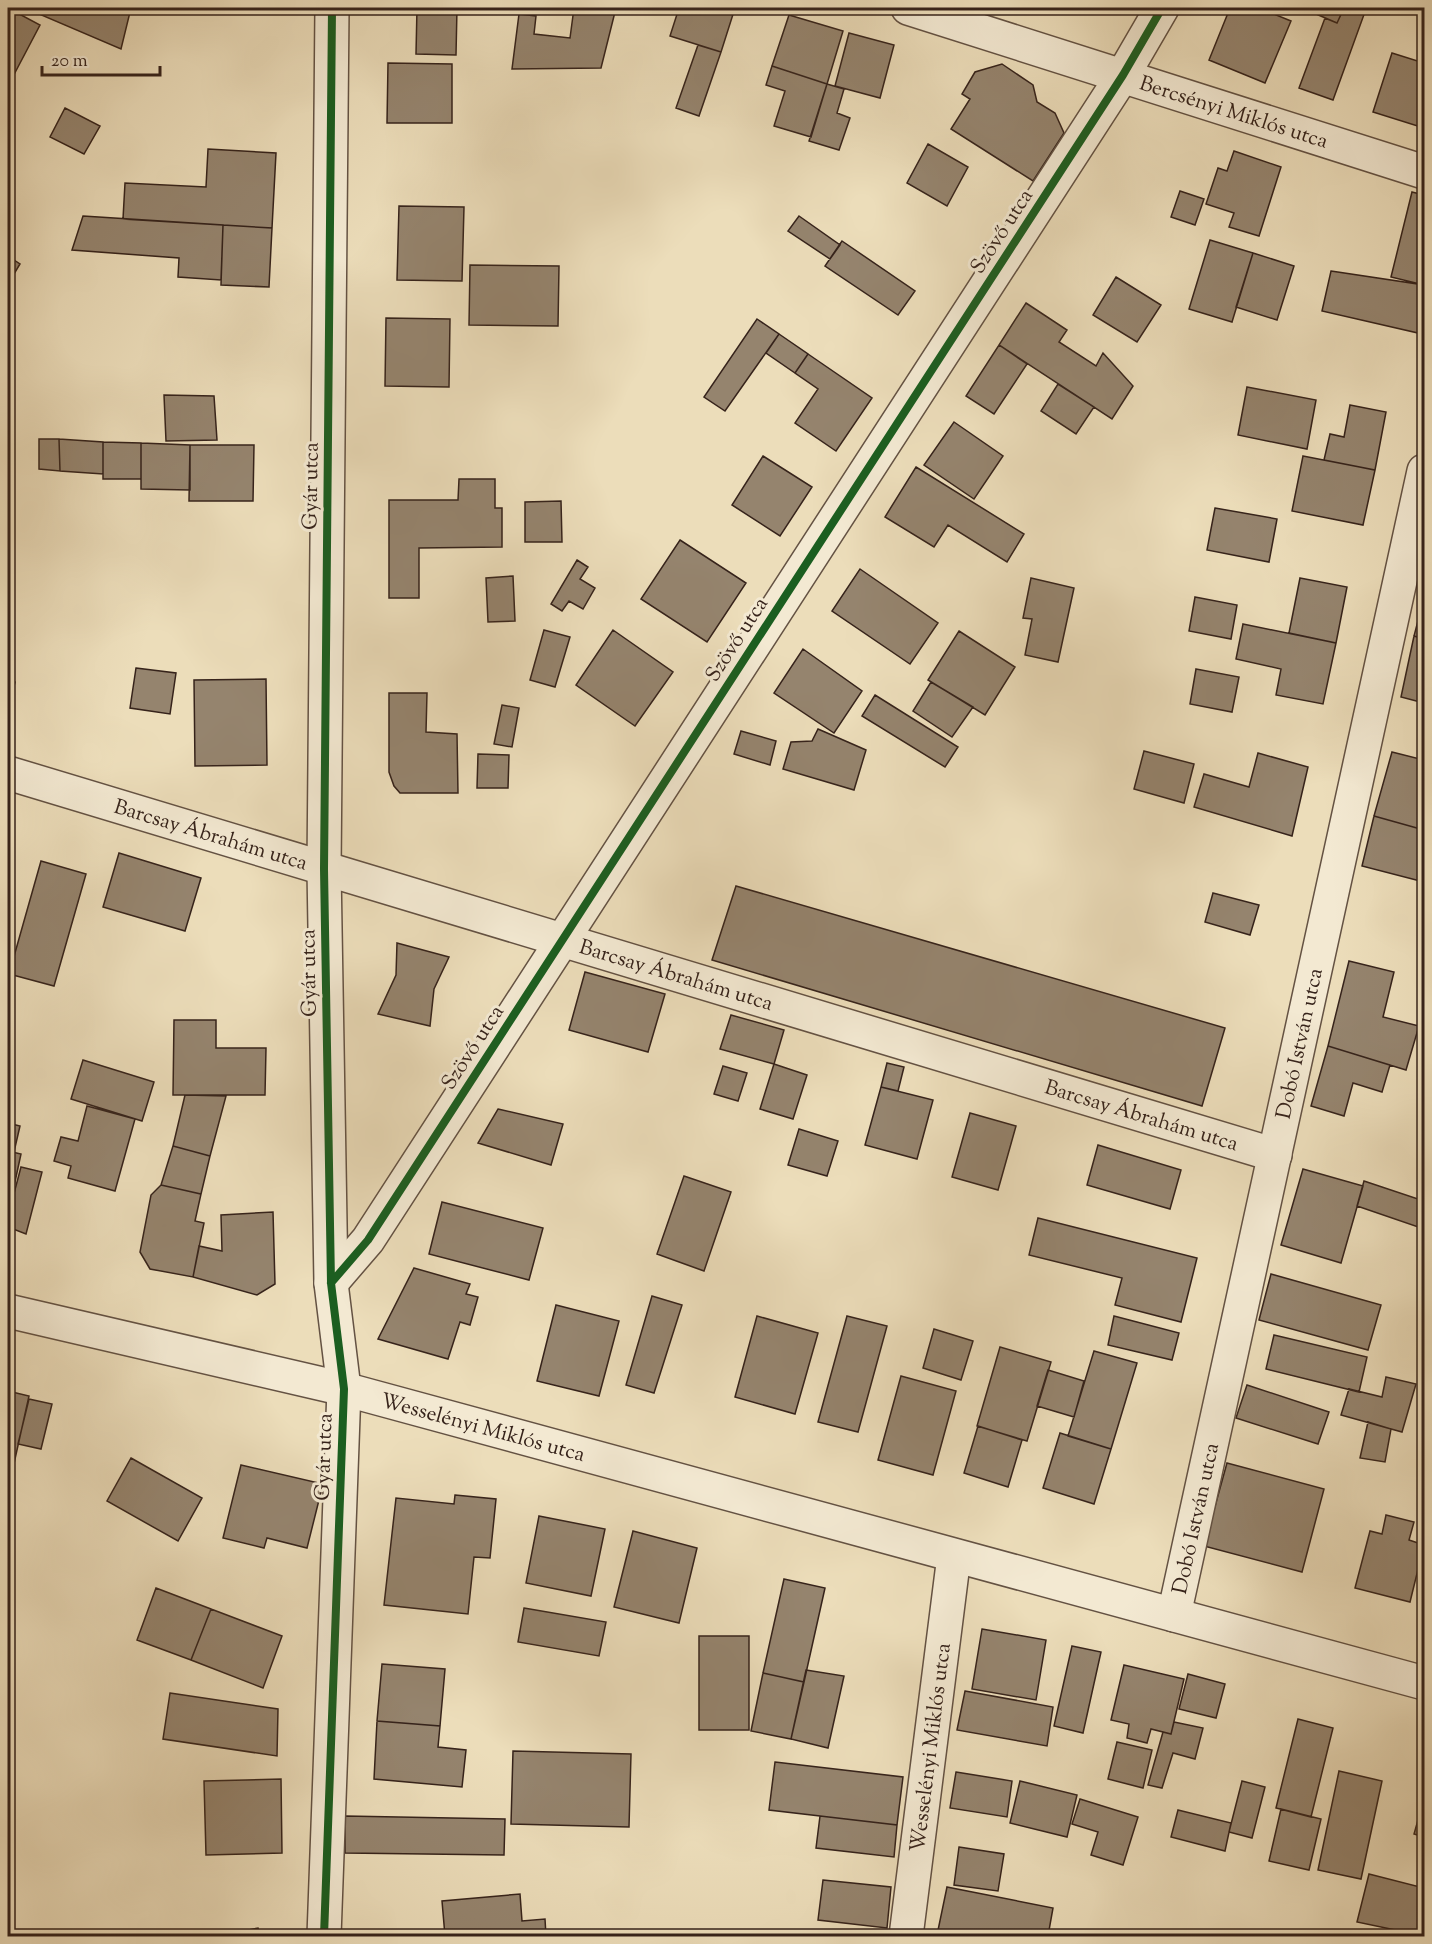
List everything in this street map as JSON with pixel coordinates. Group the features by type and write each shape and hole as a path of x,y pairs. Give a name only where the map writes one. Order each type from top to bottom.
{"street":[{"name":"Gyár utca","path":"324,1936 344,1389 331,1283 324,869 332,8"},
{"name":"Bercsényi Miklós utca","path":"908,8 1425,172"},
{"name":"Szövő utca","path":"331,1283 368,1240 1123,75 1162,8"},
{"name":"Dobó István utca","path":"1174,1616 1425,471"},
{"name":"Barcsay Ábrahám utca","path":"8,773 1275,1155"},
{"name":"Wesselényi Miklós utca","path":"8,1311 344,1389 1425,1683"},
{"name":"Wesselényi Miklós utca","path":"906,1936 954,1556"}],"building":[{"path":"8,8 40,25 8,86"},
{"path":"43,8 131,8 121,49 39,14"},
{"path":"417,8 457,8 456,55 416,54"},
{"path":"574,8 616,8 601,68 512,69 519,14 536,16 534,34 570,38"},
{"path":"679,8 735,8 721,52 670,36"},
{"path":"1230,8 1259,8 1291,21 1265,83 1209,60"},
{"path":"1302,8 1344,8 1337,23"},
{"path":"1344,8 1366,9 1333,100 1299,88 1325,18 1337,23"},
{"path":"789,15 843,31 827,84 772,66"},
{"path":"849,33 894,45 880,98 835,86"},
{"path":"698,45 721,52 699,116 676,108"},
{"path":"1392,53 1424,63 1424,128 1373,112"},
{"path":"388,63 452,64 452,123 387,123"},
{"path":"1002,64 1033,85 1037,102 1055,113 1064,133 1033,181 951,129 970,99 962,94 975,72"},
{"path":"772,66 827,84 811,137 774,126 785,91 766,85"},
{"path":"827,84 844,89 837,113 850,118 839,150 809,141"},
{"path":"65,108 100,126 84,154 50,137"},
{"path":"928,144 968,167 947,206 907,183"},
{"path":"208,149 276,153 272,228 123,219 125,183 206,187"},
{"path":"1234,151 1281,167 1259,236 1229,227 1234,213 1206,204 1218,168 1227,171"},
{"path":"1180,191 1204,199 1195,225 1171,217"},
{"path":"1412,192 1424,195 1424,285 1391,277"},
{"path":"399,206 464,207 462,281 397,280"},
{"path":"83,216 223,225 221,280 178,277 179,258 72,250"},
{"path":"799,216 840,245 830,259 788,231"},
{"path":"223,225 272,228 269,287 221,285"},
{"path":"1210,240 1253,253 1232,322 1189,309"},
{"path":"842,241 915,291 898,315 825,266"},
{"path":"1253,253 1294,266 1277,320 1236,307"},
{"path":"8,256 20,264 8,284"},
{"path":"470,265 559,266 558,326 469,325"},
{"path":"1331,271 1424,285 1424,305 1418,333 1322,311"},
{"path":"1116,277 1161,305 1137,342 1093,315"},
{"path":"1026,303 1067,330 1059,342 1096,366 1103,353 1133,386 1112,419 999,345"},
{"path":"386,318 450,319 449,387 385,386"},
{"path":"757,319 779,334 725,411 704,397"},
{"path":"779,334 808,354 795,373 766,353"},
{"path":"999,345 1027,364 994,414 966,396"},
{"path":"808,354 872,398 836,451 795,423 818,389 795,373"},
{"path":"1058,384 1094,407 1076,434 1041,411"},
{"path":"1247,387 1316,400 1307,449 1238,435"},
{"path":"164,395 214,396 217,440 166,441"},
{"path":"1350,405 1386,412 1375,470 1324,460 1330,434 1344,437"},
{"path":"954,422 1003,456 974,499 924,465"},
{"path":"39,439 59,439 60,471 39,469"},
{"path":"59,439 103,442 103,474 60,471"},
{"path":"103,442 141,443 141,479 103,479"},
{"path":"141,443 190,445 190,490 141,489"},
{"path":"190,445 254,445 253,501 189,501"},
{"path":"763,456 812,487 780,536 732,505"},
{"path":"1303,456 1375,470 1363,525 1292,511"},
{"path":"916,467 1024,534 1007,562 948,525 934,547 885,517"},
{"path":"459,479 495,479 495,508 502,508 502,547 419,548 419,598 389,598 389,500 458,500"},
{"path":"561,501 562,542 525,542 525,502"},
{"path":"1215,508 1277,519 1269,562 1207,550"},
{"path":"680,540 746,583 707,642 641,599"},
{"path":"577,560 588,567 580,579 595,588 583,609 569,601 562,611 551,604"},
{"path":"860,569 938,623 910,664 832,611"},
{"path":"513,576 515,621 488,622 486,578"},
{"path":"1031,578 1074,588 1058,662 1025,655 1032,619 1023,618"},
{"path":"1300,578 1347,587 1336,643 1289,633"},
{"path":"1195,597 1237,605 1231,639 1189,631"},
{"path":"1424,598 1424,639 1414,636"},
{"path":"1243,624 1336,643 1323,704 1276,695 1281,669 1236,659"},
{"path":"544,630 570,637 555,687 530,680"},
{"path":"613,630 673,672 635,726 576,685"},
{"path":"959,631 1015,667 985,715 928,680"},
{"path":"1414,636 1424,639 1424,703 1401,697"},
{"path":"803,649 862,691 834,733 774,693"},
{"path":"136,668 176,673 170,714 130,708"},
{"path":"1196,669 1239,677 1232,712 1190,704"},
{"path":"266,679 267,765 195,766 194,680"},
{"path":"8,681 15,682 8,710"},
{"path":"931,682 973,707 952,737 913,711"},
{"path":"389,693 427,693 426,732 457,734 458,793 400,793 394,786 389,772"},
{"path":"875,695 958,747 945,767 862,716"},
{"path":"502,705 519,708 512,747 494,744"},
{"path":"818,729 866,750 854,790 783,769 791,742 812,741"},
{"path":"741,731 776,741 770,765 734,754"},
{"path":"1144,751 1194,764 1184,803 1134,789"},
{"path":"1392,752 1424,760 1424,830 1374,816"},
{"path":"1258,753 1308,767 1292,836 1194,807 1204,774 1249,787"},
{"path":"478,754 509,755 508,788 477,788"},
{"path":"1374,816 1424,830 1424,882 1362,866"},
{"path":"119,853 201,878 185,931 103,907"},
{"path":"41,861 86,874 54,986 9,974"},
{"path":"736,886 1225,1028 1202,1106 712,960"},
{"path":"1213,893 1259,905 1250,935 1205,922"},
{"path":"397,943 449,957 434,989 430,1026 378,1014 396,975"},
{"path":"1349,961 1394,972 1383,1017 1419,1026 1406,1070 1328,1046"},
{"path":"585,972 665,994 648,1052 569,1030"},
{"path":"731,1015 784,1030 774,1064 720,1049"},
{"path":"174,1020 216,1020 216,1048 266,1048 265,1095 173,1095"},
{"path":"1328,1046 1390,1065 1382,1092 1353,1083 1344,1116 1311,1106"},
{"path":"83,1060 154,1082 142,1121 71,1099"},
{"path":"887,1063 904,1067 898,1091 881,1087"},
{"path":"774,1064 807,1075 793,1119 760,1109"},
{"path":"723,1066 747,1073 738,1101 714,1094"},
{"path":"881,1087 933,1100 917,1159 865,1145"},
{"path":"185,1095 226,1096 210,1156 173,1146"},
{"path":"87,1106 135,1119 115,1191 68,1178 71,1166 54,1161 61,1137 78,1141"},
{"path":"498,1109 563,1124 551,1165 478,1143"},
{"path":"970,1113 1016,1126 998,1190 952,1177"},
{"path":"8,1123 20,1126 14,1152 8,1151"},
{"path":"799,1129 838,1141 827,1176 788,1165"},
{"path":"1098,1145 1181,1170 1170,1209 1087,1185"},
{"path":"173,1146 210,1156 201,1194 161,1185"},
{"path":"8,1151 21,1154 8,1214"},
{"path":"21,1167 42,1172 26,1234 8,1227 8,1216"},
{"path":"1303,1169 1363,1186 1341,1263 1281,1245"},
{"path":"684,1176 731,1192 704,1271 657,1254"},
{"path":"1364,1181 1424,1201 1424,1229 1357,1206"},
{"path":"161,1185 201,1194 195,1221 204,1223 193,1277 150,1269 140,1252 151,1195"},
{"path":"442,1202 543,1228 529,1280 429,1254"},
{"path":"273,1212 275,1284 257,1295 193,1277 199,1246 222,1251 221,1215"},
{"path":"1038,1218 1197,1258 1181,1322 1115,1305 1122,1278 1029,1255"},
{"path":"414,1268 470,1284 466,1294 478,1297 470,1325 460,1322 448,1359 378,1339"},
{"path":"1271,1274 1381,1305 1368,1350 1259,1320"},
{"path":"652,1296 682,1305 654,1393 626,1385"},
{"path":"556,1305 619,1321 599,1396 537,1381"},
{"path":"757,1316 818,1333 795,1414 735,1397"},
{"path":"847,1316 887,1326 858,1432 818,1422"},
{"path":"1114,1316 1179,1333 1172,1360 1108,1345"},
{"path":"934,1329 973,1341 961,1380 923,1368"},
{"path":"1274,1335 1367,1357 1359,1392 1266,1369"},
{"path":"1000,1347 1051,1362 1027,1441 977,1426"},
{"path":"1094,1351 1137,1363 1111,1449 1068,1436"},
{"path":"1048,1370 1084,1381 1074,1417 1037,1406"},
{"path":"901,1376 956,1391 933,1475 878,1460"},
{"path":"1386,1377 1416,1384 1402,1432 1341,1415 1349,1389 1382,1397"},
{"path":"1247,1385 1329,1412 1318,1444 1236,1418"},
{"path":"8,1391 29,1396 11,1477 8,1476"},
{"path":"29,1399 52,1404 41,1449 18,1444"},
{"path":"1368,1422 1391,1429 1385,1462 1360,1458"},
{"path":"978,1426 1022,1440 1008,1487 964,1473"},
{"path":"1060,1433 1111,1449 1094,1504 1043,1488"},
{"path":"131,1458 202,1498 178,1541 107,1501"},
{"path":"1227,1463 1324,1489 1302,1572 1204,1546"},
{"path":"241,1465 323,1484 307,1548 267,1538 264,1548 223,1538"},
{"path":"455,1495 496,1499 490,1558 474,1557 468,1614 384,1605 396,1498 454,1504"},
{"path":"1386,1515 1414,1522 1409,1540 1424,1545 1410,1602 1355,1588 1370,1531 1382,1534"},
{"path":"539,1516 605,1529 591,1596 526,1583"},
{"path":"633,1531 697,1548 679,1623 614,1607"},
{"path":"784,1579 825,1588 804,1682 763,1673"},
{"path":"156,1588 211,1609 191,1660 137,1640"},
{"path":"524,1608 606,1622 599,1656 518,1642"},
{"path":"211,1609 282,1636 263,1688 191,1660"},
{"path":"982,1629 1046,1640 1036,1700 972,1689"},
{"path":"699,1636 749,1636 749,1730 699,1730"},
{"path":"1072,1646 1101,1652 1083,1733 1054,1726"},
{"path":"382,1664 445,1669 440,1726 377,1721"},
{"path":"1124,1665 1184,1679 1171,1734 1151,1729 1147,1743 1127,1738 1129,1724 1111,1720"},
{"path":"806,1670 844,1676 828,1748 791,1739"},
{"path":"763,1673 804,1682 791,1739 751,1731"},
{"path":"1188,1674 1225,1684 1216,1718 1179,1709"},
{"path":"965,1691 1053,1707 1047,1746 957,1730"},
{"path":"170,1693 278,1709 277,1756 163,1739"},
{"path":"1298,1719 1333,1728 1311,1817 1276,1808"},
{"path":"377,1721 440,1726 438,1747 466,1750 462,1787 374,1779"},
{"path":"1174,1722 1203,1728 1195,1759 1173,1753 1162,1788 1148,1785 1163,1732 1171,1734"},
{"path":"1117,1742 1152,1750 1143,1788 1108,1779"},
{"path":"513,1751 631,1754 629,1827 511,1824"},
{"path":"775,1762 903,1777 897,1825 769,1810"},
{"path":"1339,1771 1382,1781 1361,1879 1318,1870"},
{"path":"956,1772 1012,1781 1007,1817 950,1808"},
{"path":"281,1779 282,1853 206,1855 204,1781"},
{"path":"1020,1781 1077,1795 1067,1837 1010,1823"},
{"path":"1242,1781 1265,1787 1252,1838 1229,1832"},
{"path":"1080,1799 1138,1817 1123,1865 1091,1855 1098,1832 1072,1824"},
{"path":"1424,1799 1424,1837 1414,1834"},
{"path":"1281,1809 1321,1819 1309,1870 1269,1861"},
{"path":"1178,1810 1231,1823 1225,1851 1171,1837"},
{"path":"345,1816 505,1819 504,1855 345,1853"},
{"path":"820,1816 897,1825 894,1857 816,1848"},
{"path":"959,1847 1004,1854 998,1891 954,1885"},
{"path":"1369,1874 1424,1888 1424,1936 1357,1922"},
{"path":"823,1880 891,1887 887,1928 818,1920"},
{"path":"947,1887 1053,1908 1048,1936 937,1935"},
{"path":"520,1894 522,1921 545,1919 546,1936 445,1936 442,1901"},
{"path":"258,1928 260,1936 217,1936"},
{"path":"362,1932 437,1933 437,1936 362,1936"}],"cycle path":[{"path":"324,1936 344,1389 331,1283 324,869 332,8"},
{"path":"331,1283 368,1240 1123,75 1162,8"}]}
